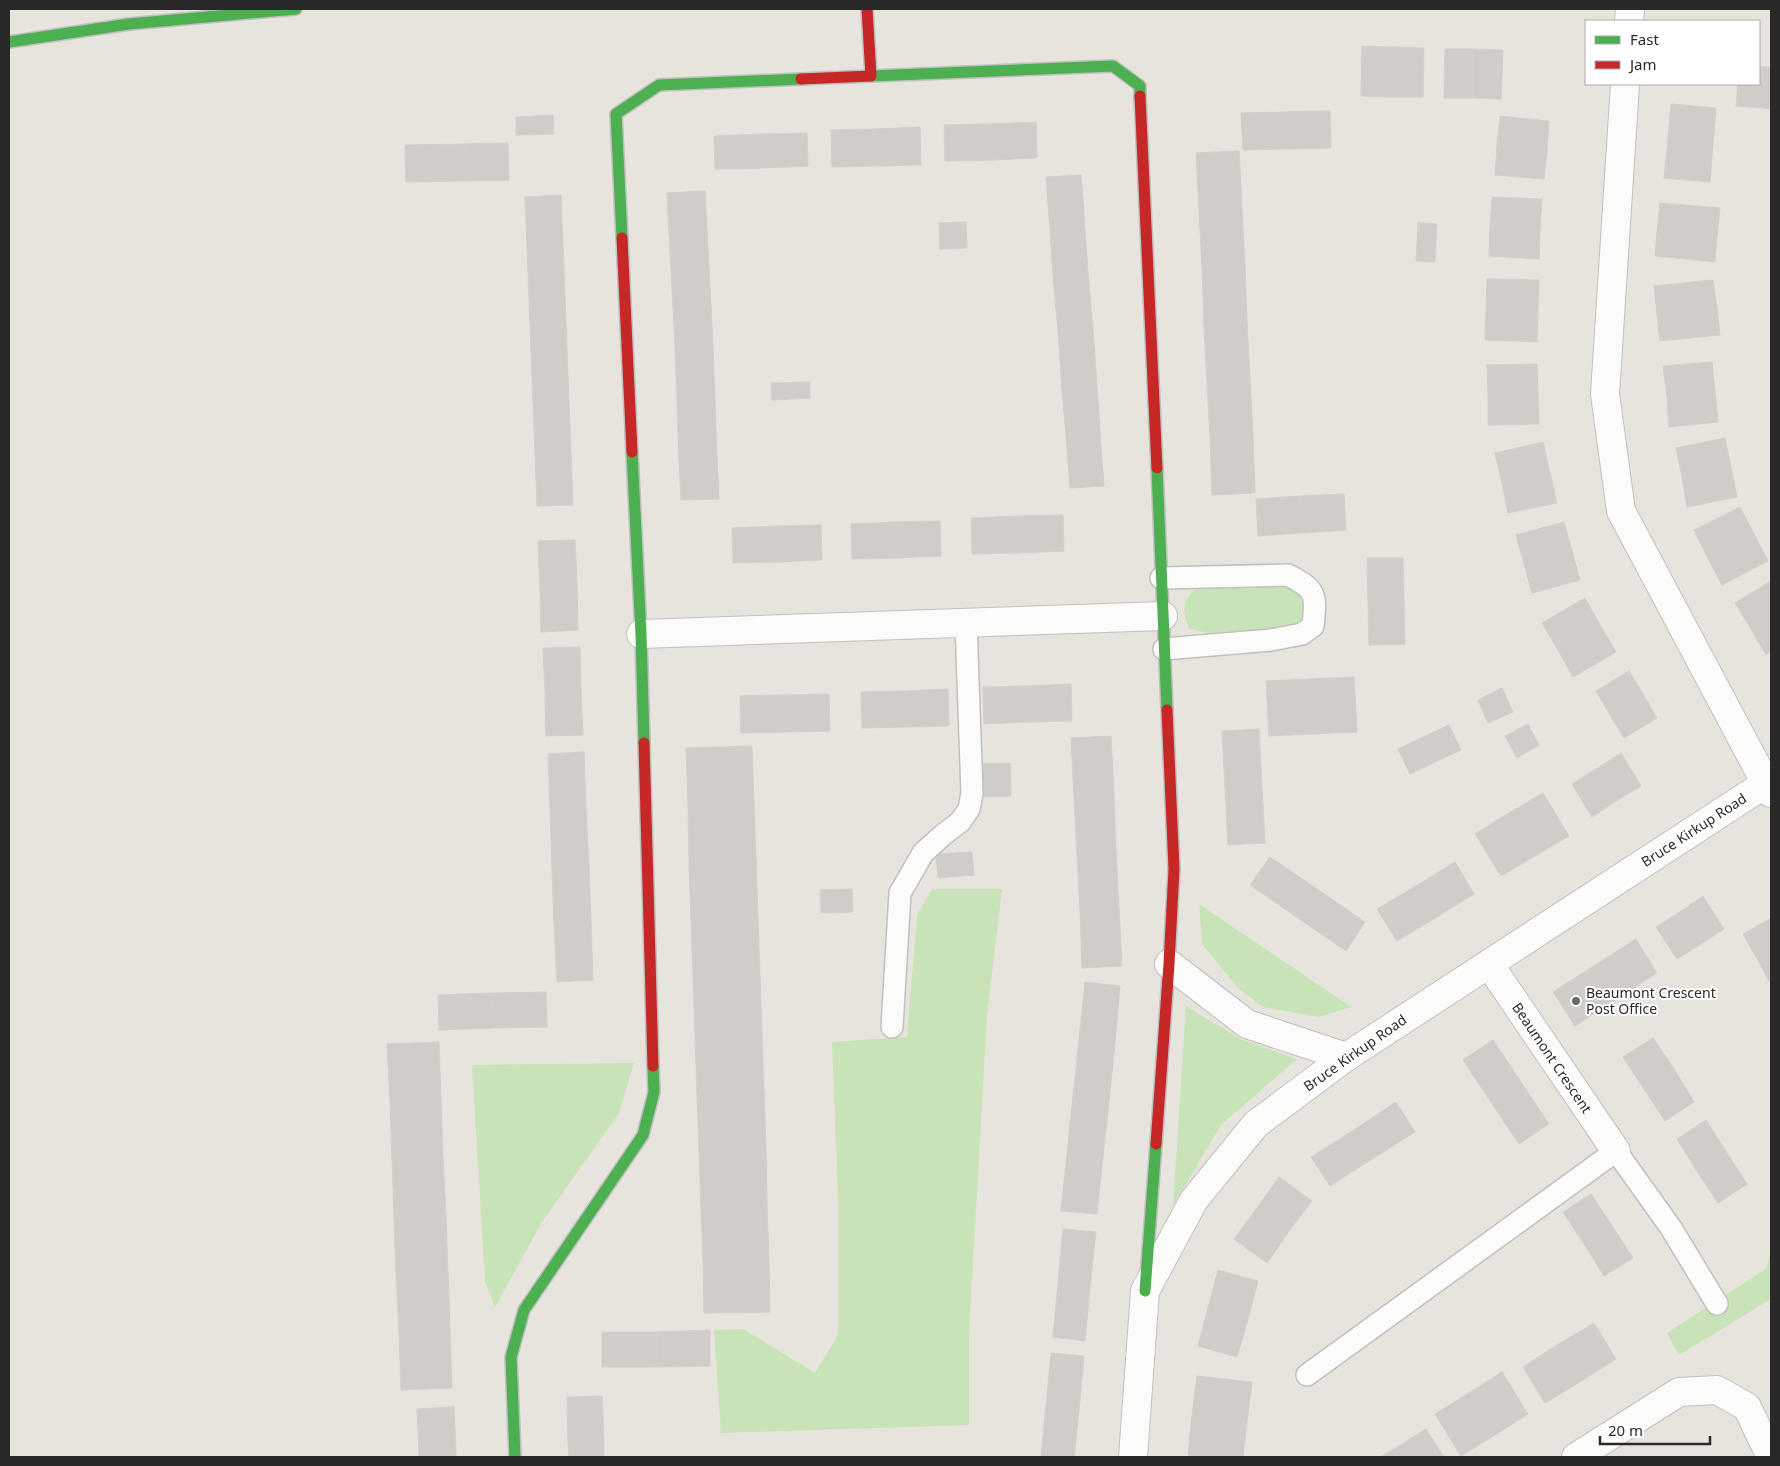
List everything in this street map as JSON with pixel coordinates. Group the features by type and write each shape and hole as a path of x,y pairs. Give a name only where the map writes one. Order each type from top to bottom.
{"street":[{"path":"9,42 129,24 296,9"},
{"path":"867,9 871,76"},
{"path":"515,1457 511,1357 524,1310 643,1135 654,1092 641,634 616,114 660,84 1113,66 1140,86 1174,869 1169,964 1145,1291"},
{"path":"1625,85 1605,394 1621,511 1768,789"},
{"path":"641,634 1163,616"},
{"name":"Bruce Kirkup Road","path":"1133,1457 1145,1291 1194,1200 1256,1124 1346,1057 1489,964 1768,789"},
{"path":"1169,964 1247,1024 1346,1057"},
{"name":"Beaumont Crescent","path":"1489,964 1616,1151"},
{"path":"1576,1457 1679,1392 1717,1390 1747,1407 1771,1457"}],"lane":[{"path":"1161,578 1288,575 1305,583 1315,598 1313,626 1302,634 1271,640 1164,649"},
{"path":"892,1026 900,893 923,853 960,822 968,809 972,793 966,623"},
{"path":"1307,1375 1616,1151 1671,1228 1717,1304"}],"green space":[{"path":"1290,583 1305,592 1307,617 1298,627 1209,633 1189,629 1184,609 1186,600 1200,585"},
{"path":"932,889 1002,889 987,1015 969,1333 969,1425 721,1433 714,1330 743,1329 815,1373 838,1335 838,1196 832,1042 907,1037 917,915"},
{"path":"1199,904 1351,1007 1318,1017 1263,1007 1239,989 1202,944"},
{"path":"1186,1006 1242,1040 1297,1059 1221,1125 1173,1206"},
{"path":"634,1063 619,1113 542,1222 495,1307 485,1281 472,1065"},
{"path":"1771,1252 1771,1299 1679,1355 1667,1333 1766,1269"}],"building":[{"path":"1362,46 1393,47 1392,97 1361,96"},
{"path":"1393,47 1424,48 1423,97 1392,97"},
{"path":"1445,49 1473,49 1473,98 1444,98"},
{"path":"1473,49 1503,50 1501,99 1473,98"},
{"path":"1760,66 1767,67 1764,108 1736,106 1738,85 1760,85"},
{"path":"1767,67 1771,67 1771,109 1764,108"},
{"path":"1671,104 1716,108 1712,156 1667,152"},
{"path":"1330,111 1331,148 1287,149 1286,112"},
{"path":"1286,112 1287,149 1243,150 1241,113"},
{"path":"553,115 554,134 516,135 516,117"},
{"path":"1500,116 1549,121 1547,150 1497,146"},
{"path":"1036,122 1037,158 991,160 989,124"},
{"path":"989,124 991,160 945,161 944,125"},
{"path":"920,127 921,165 876,166 875,129"},
{"path":"875,129 876,166 832,167 831,130"},
{"path":"807,133 808,166 762,168 761,134"},
{"path":"761,134 762,168 715,169 714,136"},
{"path":"508,143 509,180 466,181 466,144"},
{"path":"466,144 466,181 406,182 405,145"},
{"path":"1497,146 1547,150 1544,179 1495,175"},
{"path":"1239,151 1242,208 1199,210 1196,153"},
{"path":"1667,152 1712,156 1710,182 1664,178"},
{"path":"1081,175 1084,214 1049,217 1046,177"},
{"path":"705,191 707,229 669,231 667,193"},
{"path":"561,195 563,247 527,248 525,197"},
{"path":"1492,197 1542,199 1540,229 1490,226"},
{"path":"1660,203 1720,208 1717,237 1657,232"},
{"path":"1242,208 1245,265 1202,267 1199,210"},
{"path":"1084,214 1088,272 1053,275 1049,217"},
{"path":"966,222 967,248 940,249 939,223"},
{"path":"1418,223 1437,224 1435,262 1416,261"},
{"path":"1490,226 1540,229 1539,259 1489,256"},
{"path":"707,229 710,287 672,289 669,231"},
{"path":"1657,232 1717,237 1715,262 1655,256"},
{"path":"563,247 565,298 529,300 527,248"},
{"path":"1245,265 1247,322 1204,324 1202,267"},
{"path":"1088,272 1093,329 1058,332 1053,275"},
{"path":"1487,279 1539,280 1538,311 1486,309"},
{"path":"1713,280 1717,308 1657,315 1654,286"},
{"path":"710,287 713,345 675,347 672,289"},
{"path":"565,298 567,350 531,351 529,300"},
{"path":"1717,308 1720,335 1660,341 1657,315"},
{"path":"1486,309 1538,311 1537,342 1485,340"},
{"path":"1247,322 1250,379 1207,381 1204,324"},
{"path":"1093,329 1097,387 1062,390 1058,332"},
{"path":"713,345 715,401 677,402 675,347"},
{"path":"567,350 569,401 533,403 531,351"},
{"path":"1712,362 1715,392 1667,397 1663,366"},
{"path":"1537,364 1538,394 1488,395 1487,365"},
{"path":"1250,379 1253,436 1210,438 1207,381"},
{"path":"810,382 810,398 772,400 771,383"},
{"path":"1097,387 1101,445 1067,447 1062,390"},
{"path":"1715,392 1718,422 1669,427 1667,397"},
{"path":"1538,394 1539,424 1488,425 1488,395"},
{"path":"569,401 571,453 535,454 533,403"},
{"path":"715,401 717,457 679,459 677,402"},
{"path":"1253,436 1255,493 1212,495 1210,438"},
{"path":"1725,438 1731,467 1682,477 1676,448"},
{"path":"1543,442 1550,473 1502,483 1495,453"},
{"path":"1101,445 1104,486 1070,488 1067,447"},
{"path":"571,453 573,505 537,506 535,454"},
{"path":"717,457 719,499 681,500 679,459"},
{"path":"1731,467 1737,497 1687,507 1682,477"},
{"path":"1550,473 1557,503 1508,513 1502,483"},
{"path":"1344,494 1346,530 1303,533 1300,496"},
{"path":"1300,496 1303,533 1258,536 1256,499"},
{"path":"1740,507 1754,534 1708,558 1694,530"},
{"path":"1063,515 1064,551 1018,553 1017,516"},
{"path":"1017,516 1018,553 972,554 971,518"},
{"path":"940,521 941,556 897,558 895,522"},
{"path":"895,522 897,558 852,559 851,524"},
{"path":"1564,522 1572,551 1524,564 1516,535"},
{"path":"821,525 822,560 777,562 776,526"},
{"path":"776,526 777,562 733,563 732,528"},
{"path":"1754,534 1768,561 1722,585 1708,558"},
{"path":"575,540 577,585 540,587 538,541"},
{"path":"1572,551 1580,580 1532,593 1524,564"},
{"path":"1367,558 1403,558 1404,601 1368,602"},
{"path":"1771,581 1771,616 1751,629 1735,603"},
{"path":"577,585 578,630 541,632 540,587"},
{"path":"1585,598 1600,625 1558,650 1542,623"},
{"path":"1404,601 1405,644 1369,645 1368,602"},
{"path":"1771,616 1771,652 1766,655 1751,629"},
{"path":"1600,625 1616,652 1573,677 1558,650"},
{"path":"580,647 581,691 545,692 543,648"},
{"path":"1629,671 1643,694 1610,715 1596,691"},
{"path":"1354,677 1357,732 1313,734 1311,679"},
{"path":"1311,679 1313,734 1269,736 1266,681"},
{"path":"1071,684 1072,721 1028,722 1027,686"},
{"path":"1027,686 1028,722 984,724 983,687"},
{"path":"1502,688 1513,712 1488,723 1478,700"},
{"path":"948,689 949,726 906,727 904,691"},
{"path":"581,691 583,735 546,736 545,692"},
{"path":"904,691 906,727 862,728 861,692"},
{"path":"829,694 830,731 786,732 785,695"},
{"path":"1643,694 1657,718 1624,738 1610,715"},
{"path":"785,695 786,732 741,733 740,696"},
{"path":"1528,724 1539,745 1517,758 1505,736"},
{"path":"1449,725 1461,750 1410,774 1398,749"},
{"path":"1259,729 1262,786 1225,788 1222,731"},
{"path":"1111,736 1114,793 1074,796 1071,738"},
{"path":"752,746 754,803 688,805 686,748"},
{"path":"584,752 586,809 550,811 548,754"},
{"path":"1621,753 1641,786 1616,801 1596,769"},
{"path":"1010,763 1011,796 980,797 978,764"},
{"path":"1596,769 1616,801 1592,817 1572,784"},
{"path":"1262,786 1265,843 1228,845 1225,788"},
{"path":"1114,793 1116,851 1077,853 1074,796"},
{"path":"1543,793 1569,836 1535,856 1509,813"},
{"path":"754,803 756,860 689,862 688,805"},
{"path":"586,809 589,866 552,868 550,811"},
{"path":"1509,813 1535,856 1501,876 1475,834"},
{"path":"1116,851 1119,908 1080,911 1077,853"},
{"path":"972,852 974,875 938,878 936,854"},
{"path":"1270,857 1317,889 1298,918 1250,885"},
{"path":"756,860 758,918 691,920 689,862"},
{"path":"1455,862 1474,894 1435,918 1416,886"},
{"path":"589,866 591,923 554,925 552,868"},
{"path":"1416,886 1435,918 1397,941 1377,909"},
{"path":"852,889 853,912 821,913 820,890"},
{"path":"1317,889 1365,922 1346,951 1298,918"},
{"path":"1703,896 1724,929 1701,944 1680,912"},
{"path":"1119,908 1122,966 1082,968 1080,911"},
{"path":"1680,912 1701,944 1677,959 1656,927"},
{"path":"758,918 760,975 693,977 691,920"},
{"path":"1771,918 1771,949 1756,957 1743,934"},
{"path":"591,923 593,980 557,982 554,925"},
{"path":"1636,939 1657,973 1575,1026 1553,992"},
{"path":"1771,949 1771,980 1769,981 1756,957"},
{"path":"760,975 762,1033 695,1035 693,977"},
{"path":"1085,982 1120,986 1115,1043 1079,1040"},
{"path":"546,992 547,1027 493,1028 492,993"},
{"path":"492,993 493,1028 439,1030 438,995"},
{"path":"762,1033 764,1090 697,1093 695,1035"},
{"path":"1653,1038 1674,1069 1644,1089 1623,1057"},
{"path":"1079,1040 1115,1043 1109,1101 1073,1097"},
{"path":"1493,1040 1521,1082 1491,1102 1463,1060"},
{"path":"439,1042 441,1099 390,1102 387,1044"},
{"path":"1674,1069 1694,1102 1665,1121 1644,1089"},
{"path":"1521,1082 1549,1124 1519,1144 1491,1102"},
{"path":"764,1090 766,1148 699,1150 697,1093"},
{"path":"1073,1097 1109,1101 1103,1157 1067,1154"},
{"path":"441,1099 443,1157 392,1159 390,1102"},
{"path":"1396,1102 1415,1132 1372,1159 1354,1130"},
{"path":"1706,1120 1727,1153 1697,1171 1677,1139"},
{"path":"1354,1130 1372,1159 1330,1186 1311,1157"},
{"path":"766,1148 767,1205 701,1207 699,1150"},
{"path":"1727,1153 1747,1184 1718,1203 1697,1171"},
{"path":"1067,1154 1103,1157 1097,1214 1061,1211"},
{"path":"443,1157 446,1215 394,1217 392,1159"},
{"path":"1279,1177 1312,1201 1289,1231 1257,1208"},
{"path":"1591,1194 1612,1226 1584,1244 1563,1212"},
{"path":"767,1205 769,1259 703,1261 701,1207"},
{"path":"1257,1208 1289,1231 1267,1263 1234,1239"},
{"path":"446,1215 448,1272 396,1275 394,1217"},
{"path":"1612,1226 1633,1258 1604,1276 1584,1244"},
{"path":"1063,1229 1096,1232 1090,1287 1058,1283"},
{"path":"769,1259 770,1312 704,1313 703,1261"},
{"path":"1218,1270 1258,1281 1248,1319 1208,1308"},
{"path":"448,1272 450,1330 399,1332 396,1275"},
{"path":"1058,1283 1090,1287 1085,1341 1053,1337"},
{"path":"1208,1308 1248,1319 1237,1357 1198,1346"},
{"path":"1594,1323 1616,1359 1575,1385 1552,1348"},
{"path":"450,1330 452,1388 401,1390 399,1332"},
{"path":"710,1330 710,1366 656,1367 656,1332"},
{"path":"602,1332 656,1332 656,1367 602,1367"},
{"path":"1552,1348 1575,1385 1545,1403 1523,1367"},
{"path":"1051,1353 1084,1356 1079,1410 1046,1407"},
{"path":"1502,1372 1528,1414 1495,1435 1469,1393"},
{"path":"1197,1376 1252,1382 1247,1422 1192,1415"},
{"path":"1469,1393 1495,1435 1461,1456 1435,1414"},
{"path":"602,1396 604,1440 568,1441 567,1397"},
{"path":"454,1407 456,1452 419,1453 417,1409"},
{"path":"1046,1407 1079,1410 1074,1457 1041,1457"},
{"path":"1192,1415 1247,1422 1243,1457 1188,1455"},
{"path":"1426,1429 1444,1457 1399,1457 1394,1449"},
{"path":"604,1440 604,1457 569,1457 568,1441"},
{"path":"1394,1449 1399,1457 1380,1457"},
{"path":"456,1452 456,1457 419,1457 419,1453"}],"traffic: fast":[{"path":"9,42 129,24 296,9"},
{"path":"871,76 1113,66 1140,86 1140,96"},
{"path":"622,238 616,114 659,85 801,79"},
{"path":"632,452 644,743"},
{"path":"1157,468 1167,710"},
{"path":"515,1457 511,1357 524,1310 643,1135 654,1092 653,1066"},
{"path":"1145,1291 1156,1144"}],"traffic: jam":[{"path":"801,79 871,76 867,9"},
{"path":"1140,96 1157,468"},
{"path":"622,238 632,452"},
{"path":"1156,1144 1174,869 1167,710"},
{"path":"644,743 653,1066"}],"place":[{"name":"Beaumont Crescent Post Office","path":"1576,1001"}]}
